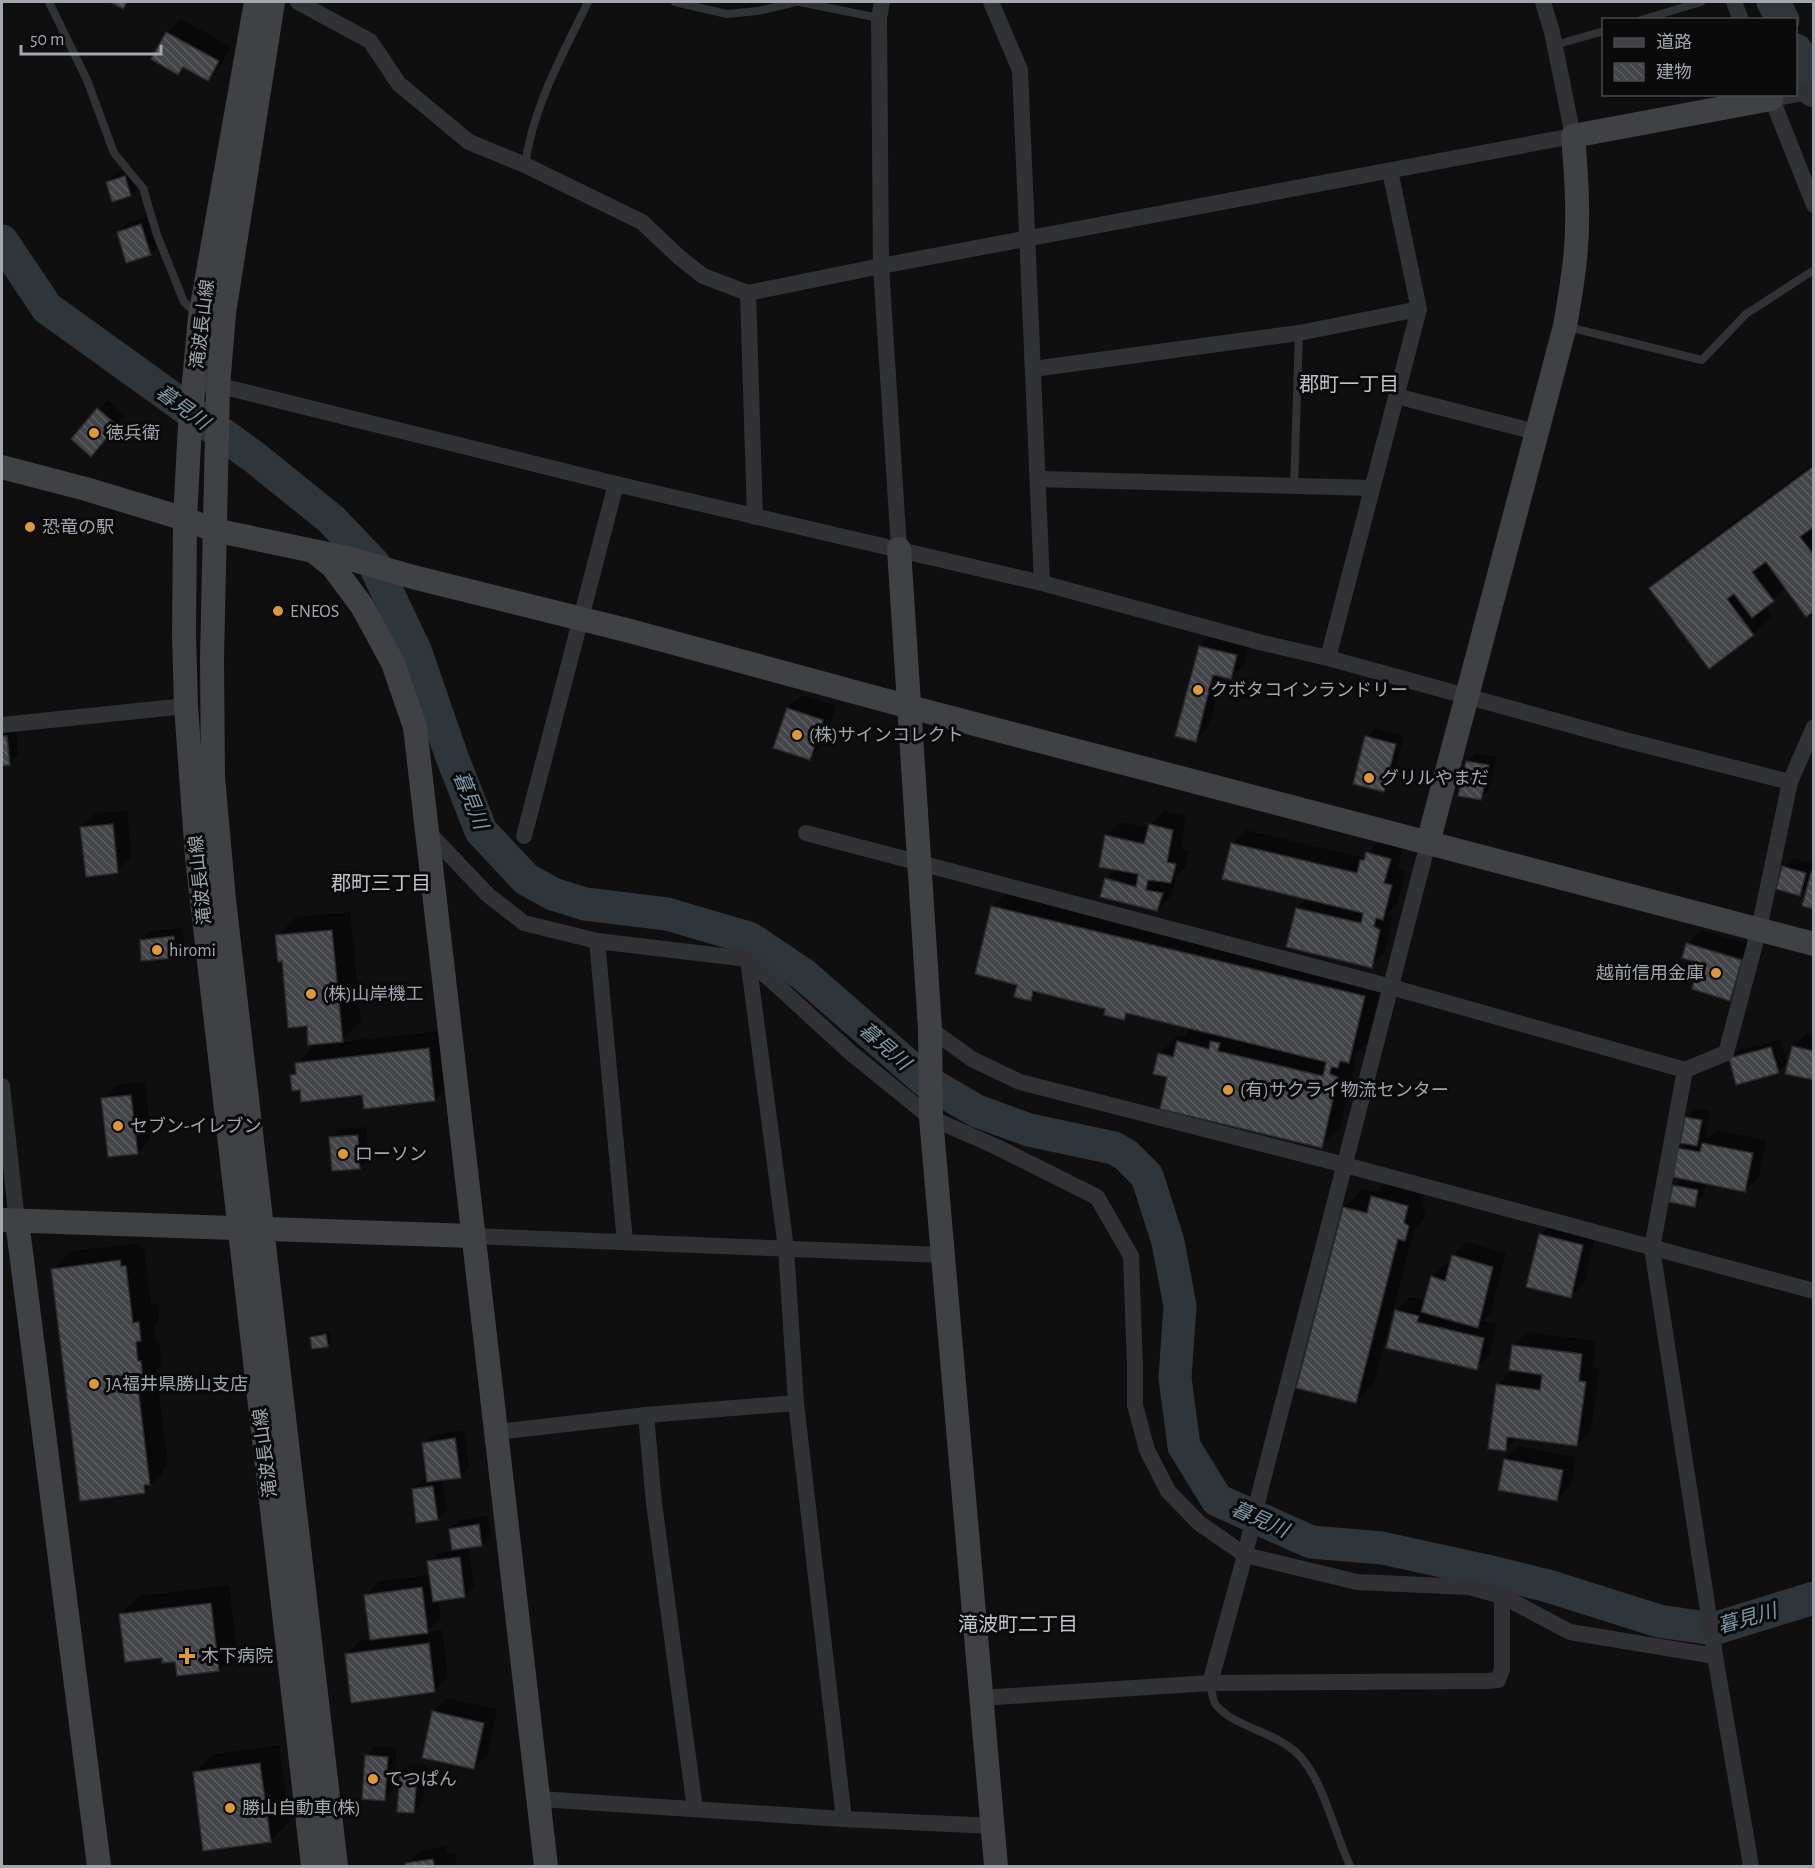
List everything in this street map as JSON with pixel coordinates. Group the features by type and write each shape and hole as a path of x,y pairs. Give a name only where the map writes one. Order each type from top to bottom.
{"street":[{"name":"滝波長山線","path":"256,2 200,317 210,388 216,464 213,777 250,1229 312,1866"},
{"name":"滝波長山線","path":"273,2 210,388 189,450 185,519 186,706 197,857 336,1866"},
{"path":"298,2 370,41 399,84 469,142 525,165 642,222 703,276 748,293 1771,97 1814,205"},
{"path":"991,2 1020,70 1041,583"},
{"path":"1210,1683 1565,326 1574,274 1577,180 1573,136 1555,45 1543,2"},
{"path":"1734,2 1740,18"},
{"path":"881,10 881,266 930,1034 931,1118 996,1866"},
{"path":"1797,93 1814,91"},
{"path":"1328,658 1419,309 1390,171"},
{"path":"748,293 755,517"},
{"path":"1033,369 1299,333 1419,309"},
{"path":"210,388 469,446 616,484 1041,583 1790,782"},
{"path":"1396,396 1536,432"},
{"path":"2,467 86,489 214,530 347,558 413,577 580,618 1814,944"},
{"path":"1038,479 1372,488"},
{"path":"524,836 616,484"},
{"path":"311,550 333,567 362,606 393,663 414,728 546,1866"},
{"path":"2,725 186,706"},
{"path":"806,833 1391,987 1685,1070 1726,1053 1759,929 1790,782 1814,727"},
{"path":"427,831 488,896 524,923 597,941 748,959 851,1053 931,1118 997,1147 1097,1197 1131,1256 1136,1366 1135,1405 1147,1450 1168,1491 1199,1523 1245,1555 1357,1582 1469,1587 1502,1596 1570,1632 1714,1650"},
{"path":"597,941 625,1242"},
{"path":"748,959 786,1248 796,1403 844,1819"},
{"path":"930,1034 972,1059 1020,1082 1345,1165 1814,1291"},
{"path":"1685,1070 1652,1248 1714,1650 1751,1866"},
{"path":"2,1086 9,1221 99,1866"},
{"path":"9,1221 472,1236 943,1255"},
{"path":"497,1432 646,1415 796,1403"},
{"path":"646,1415 654,1503 695,1809"},
{"path":"981,1698 1210,1683 1498,1680 1502,1669 1502,1596"},
{"path":"539,1799 844,1819 993,1826"}],"lane":[{"path":"49,2 87,80 114,153 143,188 157,235 184,302 200,317"},
{"path":"525,165 527,147 546,90 588,2"},
{"path":"675,2 727,14 758,11 798,2 881,10"},
{"path":"1648,18 1701,2"},
{"path":"1555,45 1602,32"},
{"path":"1565,326 1702,360 1746,314 1814,270"},
{"path":"1294,487 1299,333"},
{"path":"1210,1683 1215,1703 1230,1718 1275,1737 1304,1761 1318,1785 1350,1866"}],"building":[{"path":"110,2 127,2 123,9"},
{"path":"166,32 219,61 208,81 183,67 178,75 151,59"},
{"path":"125,176 131,196 112,202 106,182"},
{"path":"141,224 151,255 126,263 117,232"},
{"path":"97,408 117,425 91,457 71,439"},
{"path":"1814,466 1814,530 1812,528 1800,537 1814,555 1814,611 1806,617 1766,562 1752,572 1774,601 1752,618 1734,594 1727,599 1754,635 1709,669 1649,588"},
{"path":"1199,646 1237,655 1231,679 1213,675 1196,742 1175,736"},
{"path":"787,708 823,720 810,760 773,748"},
{"path":"2,736 7,736 10,765 2,766"},
{"path":"1365,736 1396,744 1384,792 1353,784"},
{"path":"1466,761 1489,765 1481,800 1458,796"},
{"path":"113,824 118,873 86,877 80,827"},
{"path":"1149,824 1173,830 1167,862 1176,864 1171,883 1148,880 1146,890 1163,893 1157,911 1100,897 1105,878 1136,887 1138,874 1099,867 1105,835 1144,844"},
{"path":"1231,843 1357,873 1360,860 1364,860 1366,852 1391,859 1384,883 1392,885 1383,920 1376,918 1374,926 1380,930 1372,968 1286,947 1296,908 1361,923 1363,913 1222,879"},
{"path":"1782,866 1806,873 1800,896 1776,889"},
{"path":"1811,872 1814,873 1814,909 1802,906"},
{"path":"991,906 1365,996 1349,1063 1340,1061 1338,1068 1331,1067 1330,1074 1338,1077 1322,1148 1160,1109 1167,1077 1153,1074 1158,1053 1173,1057 1177,1041 1209,1049 1210,1041 1220,1043 1218,1051 1323,1076 1326,1062 1126,1013 1124,1020 1104,1015 1105,1009 1033,991 1031,1001 1014,997 1017,985 975,974"},
{"path":"332,930 343,1042 308,1045 307,1026 288,1028 282,961 278,962 275,935"},
{"path":"174,936 176,958 141,961 140,940"},
{"path":"1686,943 1742,960 1730,1001 1692,989 1699,963 1682,958"},
{"path":"1792,1046 1814,1051 1814,1080 1785,1074"},
{"path":"1771,1047 1779,1073 1736,1085 1729,1058"},
{"path":"429,1048 435,1101 364,1109 362,1095 301,1102 300,1090 292,1091 290,1075 296,1074 295,1063"},
{"path":"131,1095 138,1154 108,1157 101,1098"},
{"path":"1685,1117 1702,1120 1697,1146 1680,1143"},
{"path":"358,1135 360,1169 332,1171 329,1137"},
{"path":"1702,1143 1753,1153 1745,1192 1673,1177 1678,1148 1700,1152"},
{"path":"1673,1185 1698,1190 1695,1207 1669,1202"},
{"path":"1371,1196 1408,1206 1404,1223 1409,1226 1405,1241 1398,1239 1356,1403 1296,1388 1343,1207 1367,1213"},
{"path":"1539,1234 1583,1245 1571,1298 1526,1287"},
{"path":"1452,1255 1493,1267 1478,1328 1421,1312 1431,1276 1445,1281"},
{"path":"120,1260 121,1266 126,1266 133,1323 139,1322 141,1341 136,1342 144,1386 138,1387 150,1485 144,1485 145,1493 80,1501 51,1269"},
{"path":"1395,1310 1419,1316 1417,1322 1484,1338 1477,1370 1386,1348"},
{"path":"326,1334 328,1347 312,1349 310,1337"},
{"path":"1512,1345 1582,1354 1579,1381 1586,1382 1577,1446 1507,1437 1506,1451 1488,1449 1496,1384 1540,1390 1542,1375 1509,1370"},
{"path":"455,1438 461,1478 427,1482 422,1443"},
{"path":"1504,1459 1563,1470 1557,1501 1498,1490"},
{"path":"433,1486 438,1520 416,1523 412,1489"},
{"path":"479,1524 482,1546 452,1550 449,1529"},
{"path":"460,1557 465,1597 433,1602 427,1561"},
{"path":"422,1587 428,1633 370,1640 364,1595"},
{"path":"211,1603 219,1671 177,1676 175,1662 162,1663 162,1658 125,1662 119,1614"},
{"path":"429,1643 435,1692 351,1703 345,1654"},
{"path":"432,1711 484,1723 474,1769 422,1758"},
{"path":"365,1755 388,1757 385,1801 362,1799"},
{"path":"260,1763 271,1842 203,1851 193,1772"},
{"path":"400,1772 417,1774 414,1813 397,1812"},
{"path":"433,1859 434,1866 406,1866 405,1863"}],"waterway":[{"path":"1773,2 1782,18"},
{"path":"1797,52 1814,91"},
{"name":"暮見川","path":"2,241 47,308 254,457 331,519 374,564 415,650 452,757 481,831 526,879 553,894 585,904 667,914 749,938 804,975 927,1082 977,1111 1029,1130 1114,1148 1126,1155 1147,1176 1168,1242 1180,1306 1175,1378 1184,1446 1217,1500 1311,1542 1382,1548 1487,1571 1548,1586 1659,1621 1713,1629 1814,1598"}],"place":[{"name":"徳兵衛","path":"94,433"},
{"name":"恐竜の駅","path":"30,527"},
{"name":"ENEOS","path":"278,611"},
{"name":"クボタコインランドリー","path":"1198,690"},
{"name":"(株)サインコレクト","path":"797,735"},
{"name":"グリルやまだ","path":"1369,778"},
{"name":"hiromi","path":"157,950"},
{"name":"越前信用金庫","path":"1716,973"},
{"name":"(株)山岸機工","path":"311,994"},
{"name":"(有)サクライ物流センター","path":"1228,1090"},
{"name":"セブン-イレブン","path":"118,1126"},
{"name":"ローソン","path":"343,1154"},
{"name":"JA福井県勝山支店","path":"94,1384"},
{"name":"木下病院","path":"187,1656"},
{"name":"てつぱん","path":"373,1779"},
{"name":"勝山自動車(株)","path":"230,1808"}],"district":[{"name":"郡町一丁目","path":"1349,384"},
{"name":"郡町三丁目","path":"381,883"},
{"name":"滝波町二丁目","path":"1018,1624"}]}
